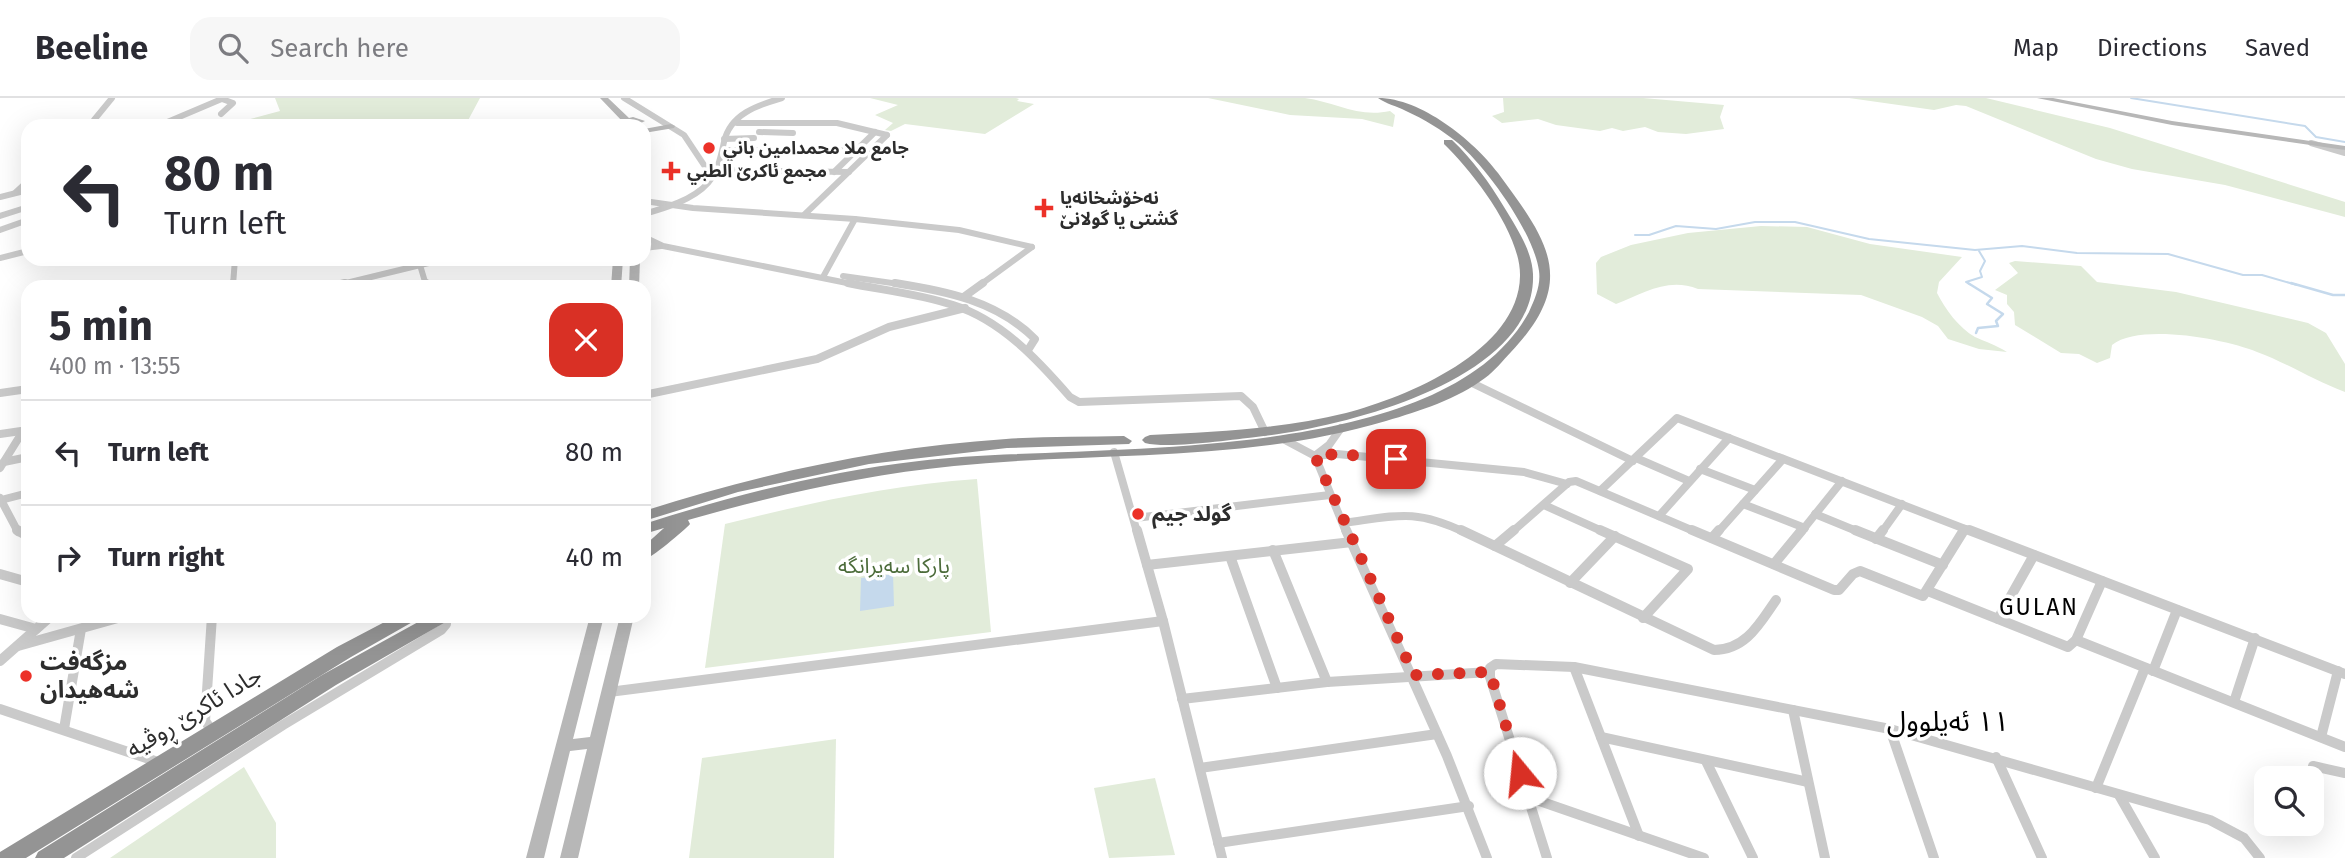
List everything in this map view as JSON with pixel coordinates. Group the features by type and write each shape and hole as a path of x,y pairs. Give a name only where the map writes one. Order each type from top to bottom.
{"highway":[{"path":"651,512 845,464 918,452 1008,443 1219,437 1265,432 1346,416 1414,396 1443,381 1496,343 1514,317 1528,275 1524,254 1475,169 1460,152 1423,123 1370,98"},
{"path":"651,527 790,487 863,472 959,460 1224,448 1285,440 1341,428 1425,404 1470,382 1514,346 1538,308 1545,281 1545,269 1537,245 1503,186 1468,145 1433,120 1383,98"},
{"path":"1504,217 1521,217"},
{"path":"651,548 670,530 712,510"},
{"name":"جادا ئاکرێ ڕوڤیە","path":"8,858 344,652 397,623"},
{"name":"جادا ئاکرێ ڕوڤیە","path":"46,858 105,830 329,680 432,623"}],"main road":[{"path":"604,98 623,119"},
{"path":"651,130 671,126"},
{"path":"535,858 595,623"},
{"path":"569,858 625,623"},
{"path":"564,746 596,742"}],"street":[{"path":"95,119 112,98"},
{"path":"174,119 223,98 233,103 221,114"},
{"path":"613,98 637,119"},
{"path":"624,98 684,135 704,165 716,171 849,172"},
{"path":"651,212 672,206 699,190 716,171 724,139 737,123 753,107 782,98"},
{"path":"2041,98 2345,151"},
{"path":"649,119 655,117"},
{"path":"737,123 837,123 887,135 804,215"},
{"path":"747,149 767,123"},
{"path":"834,172 875,132"},
{"path":"724,139 793,133"},
{"path":"723,150 858,150"},
{"path":"15,193 21,187"},
{"path":"0,197 21,192"},
{"path":"651,202 959,230 1032,247 965,296"},
{"path":"0,216 21,208"},
{"path":"825,275 855,219"},
{"path":"0,230 21,222"},
{"path":"651,240 663,246 825,275 965,296 1009,318 1031,333 1035,339 1028,350"},
{"path":"651,247 663,246"},
{"path":"0,258 21,253"},
{"path":"358,280 415,266"},
{"path":"825,275 965,308 1028,350 1070,397 1079,402 1241,396 1253,407 1265,432"},
{"path":"651,394 760,374 817,359 888,327 965,308"},
{"path":"1470,382 1635,460 1689,481"},
{"path":"0,393 21,389"},
{"path":"1600,491 1677,418 2341,672 2321,737"},
{"path":"1315,456 1328,446 1341,428"},
{"path":"0,434 21,431"},
{"path":"2,465 21,431"},
{"path":"1659,516 1729,438"},
{"path":"1285,440 1315,456 1360,456 1524,472 1567,484 1580,481 1834,590 1839,590 1853,574 1860,571 1923,596 1965,529"},
{"path":"1114,452 1163,621 1222,858"},
{"path":"1315,456 1330,495 1414,675 1469,806 1487,858"},
{"path":"2,465 21,459"},
{"path":"1712,538 1783,459"},
{"path":"1700,469 1755,490"},
{"path":"1774,565 1842,481"},
{"path":"1495,547 1567,484"},
{"path":"1135,518 1330,495"},
{"path":"21,496 1,505 21,528"},
{"path":"1743,504 1805,528"},
{"path":"1876,539 1902,504"},
{"path":"1544,505 1688,569 1643,618"},
{"path":"1815,514 1943,565"},
{"path":"1343,523 1404,515 1426,516 1714,650 1726,652 1737,649 1776,600"},
{"path":"1570,583 1615,536"},
{"path":"1147,565 1352,542"},
{"path":"1273,550 1328,682"},
{"path":"1998,619 2034,555"},
{"path":"1230,556 1276,688"},
{"path":"0,574 21,580"},
{"path":"1928,591 2063,646 2073,646 2102,581"},
{"path":"2096,788 2177,610"},
{"path":"0,619 36,629"},
{"path":"609,692 1163,621"},
{"path":"0,661 43,623"},
{"path":"18,646 101,623"},
{"path":"212,623 205,720 213,732"},
{"path":"64,729 71,707 81,629"},
{"path":"2234,702 2255,638"},
{"path":"2076,640 2345,747"},
{"path":"1547,858 1490,672 1493,665 1502,663 1574,667 1890,729 1996,757 2226,827 2244,838 2260,858"},
{"path":"1574,667 1639,836"},
{"path":"1182,699 1328,682 1490,672"},
{"path":"0,709 161,763"},
{"path":"1793,710 1825,858"},
{"path":"1890,729 1934,858"},
{"path":"1200,768 1437,734"},
{"path":"1601,737 1808,782"},
{"path":"1996,757 2042,858"},
{"path":"1706,761 1752,858"},
{"path":"2324,768 2345,773"},
{"path":"2119,795 2155,858"},
{"path":"1528,797 1704,858"},
{"path":"1218,843 1469,806"},
{"path":"76,858 105,830"}],"green space":[{"path":"275,98 480,98 469,119 250,119 280,111"},
{"path":"870,98 1016,98 1019,99 1017,101 1034,104 985,134 905,124 891,131 885,130 893,123 875,115 898,105"},
{"path":"1208,98 1305,98 1357,111 1390,111 1395,115 1393,127 1362,119 1290,115"},
{"path":"1503,98 1643,98 1724,105 1720,117 1724,129 1686,134 1658,132 1645,127 1600,131 1556,125 1538,119 1502,123 1492,116 1504,112"},
{"path":"1849,98 1986,98 2110,128 2345,202 2345,217 2225,185 2132,169 2096,159 1966,106 1956,105 1934,110"},
{"path":"1761,226 1807,227 1870,244 1962,257 1939,282 1937,293 1948,312 1963,329 2007,352 1979,349 1948,339 1938,326 1922,317 1861,295 1698,289 1676,285 1656,288 1616,304 1597,294 1596,263 1601,257 1631,245 1688,233"},
{"path":"2015,261 2081,266 2097,282 2176,292 2308,323 2326,333 2345,364 2345,392 2243,347 2183,335 2142,335 2125,338 2112,345 2110,358 2097,363 2079,354 2061,353 2015,325 2014,312 2007,304 2007,295 1995,290 2018,273 2009,263"},
{"name":"پارکا سەیرانگه","path":"977,479 991,632 705,668 725,524 850,496"},
{"path":"836,739 834,858 689,858 702,758"},
{"path":"244,767 276,823 276,858 110,858"},
{"path":"1155,778 1175,855 1109,858 1094,788"}],"water":[{"path":"893,574 894,606 860,611 861,578"}],"waterway":[{"path":"2131,98 2305,126 2316,137 2345,142"},
{"path":"1635,235 1649,235 1676,226 1716,229 1755,222 1795,222 1869,239 1975,250 2022,246 2077,253 2168,254 2243,275 2262,275 2297,285"},
{"path":"1971,285 1966,282 1982,277 1980,271 1985,261 1979,251"},
{"path":"1968,283 1992,298 1987,304 2003,314 1996,321 1998,326 1978,328 1976,333"},
{"path":"2291,283 2333,295 2345,295"}],"place":[{"name":"جامع ملا محمدامين باني","path":"709,148"},
{"name":"مجمع ئاکرێ الطبي","path":"671,171"},
{"name":"نەخۆشخانەیا گشتی یا گولانێ","path":"1044,208"},
{"name":"گولد جیم","path":"1138,514"},
{"name":"مزگەفت شه‌هيدان","path":"26,676"}],"district":[{"name":"GULAN","path":"2039,607"},
{"name":"١١ ئەیلوول","path":"1948,721"}],"route":[{"path":"1396,459 1337,454 1315,456 1330,495 1414,675 1490,672 1520,773"}]}
